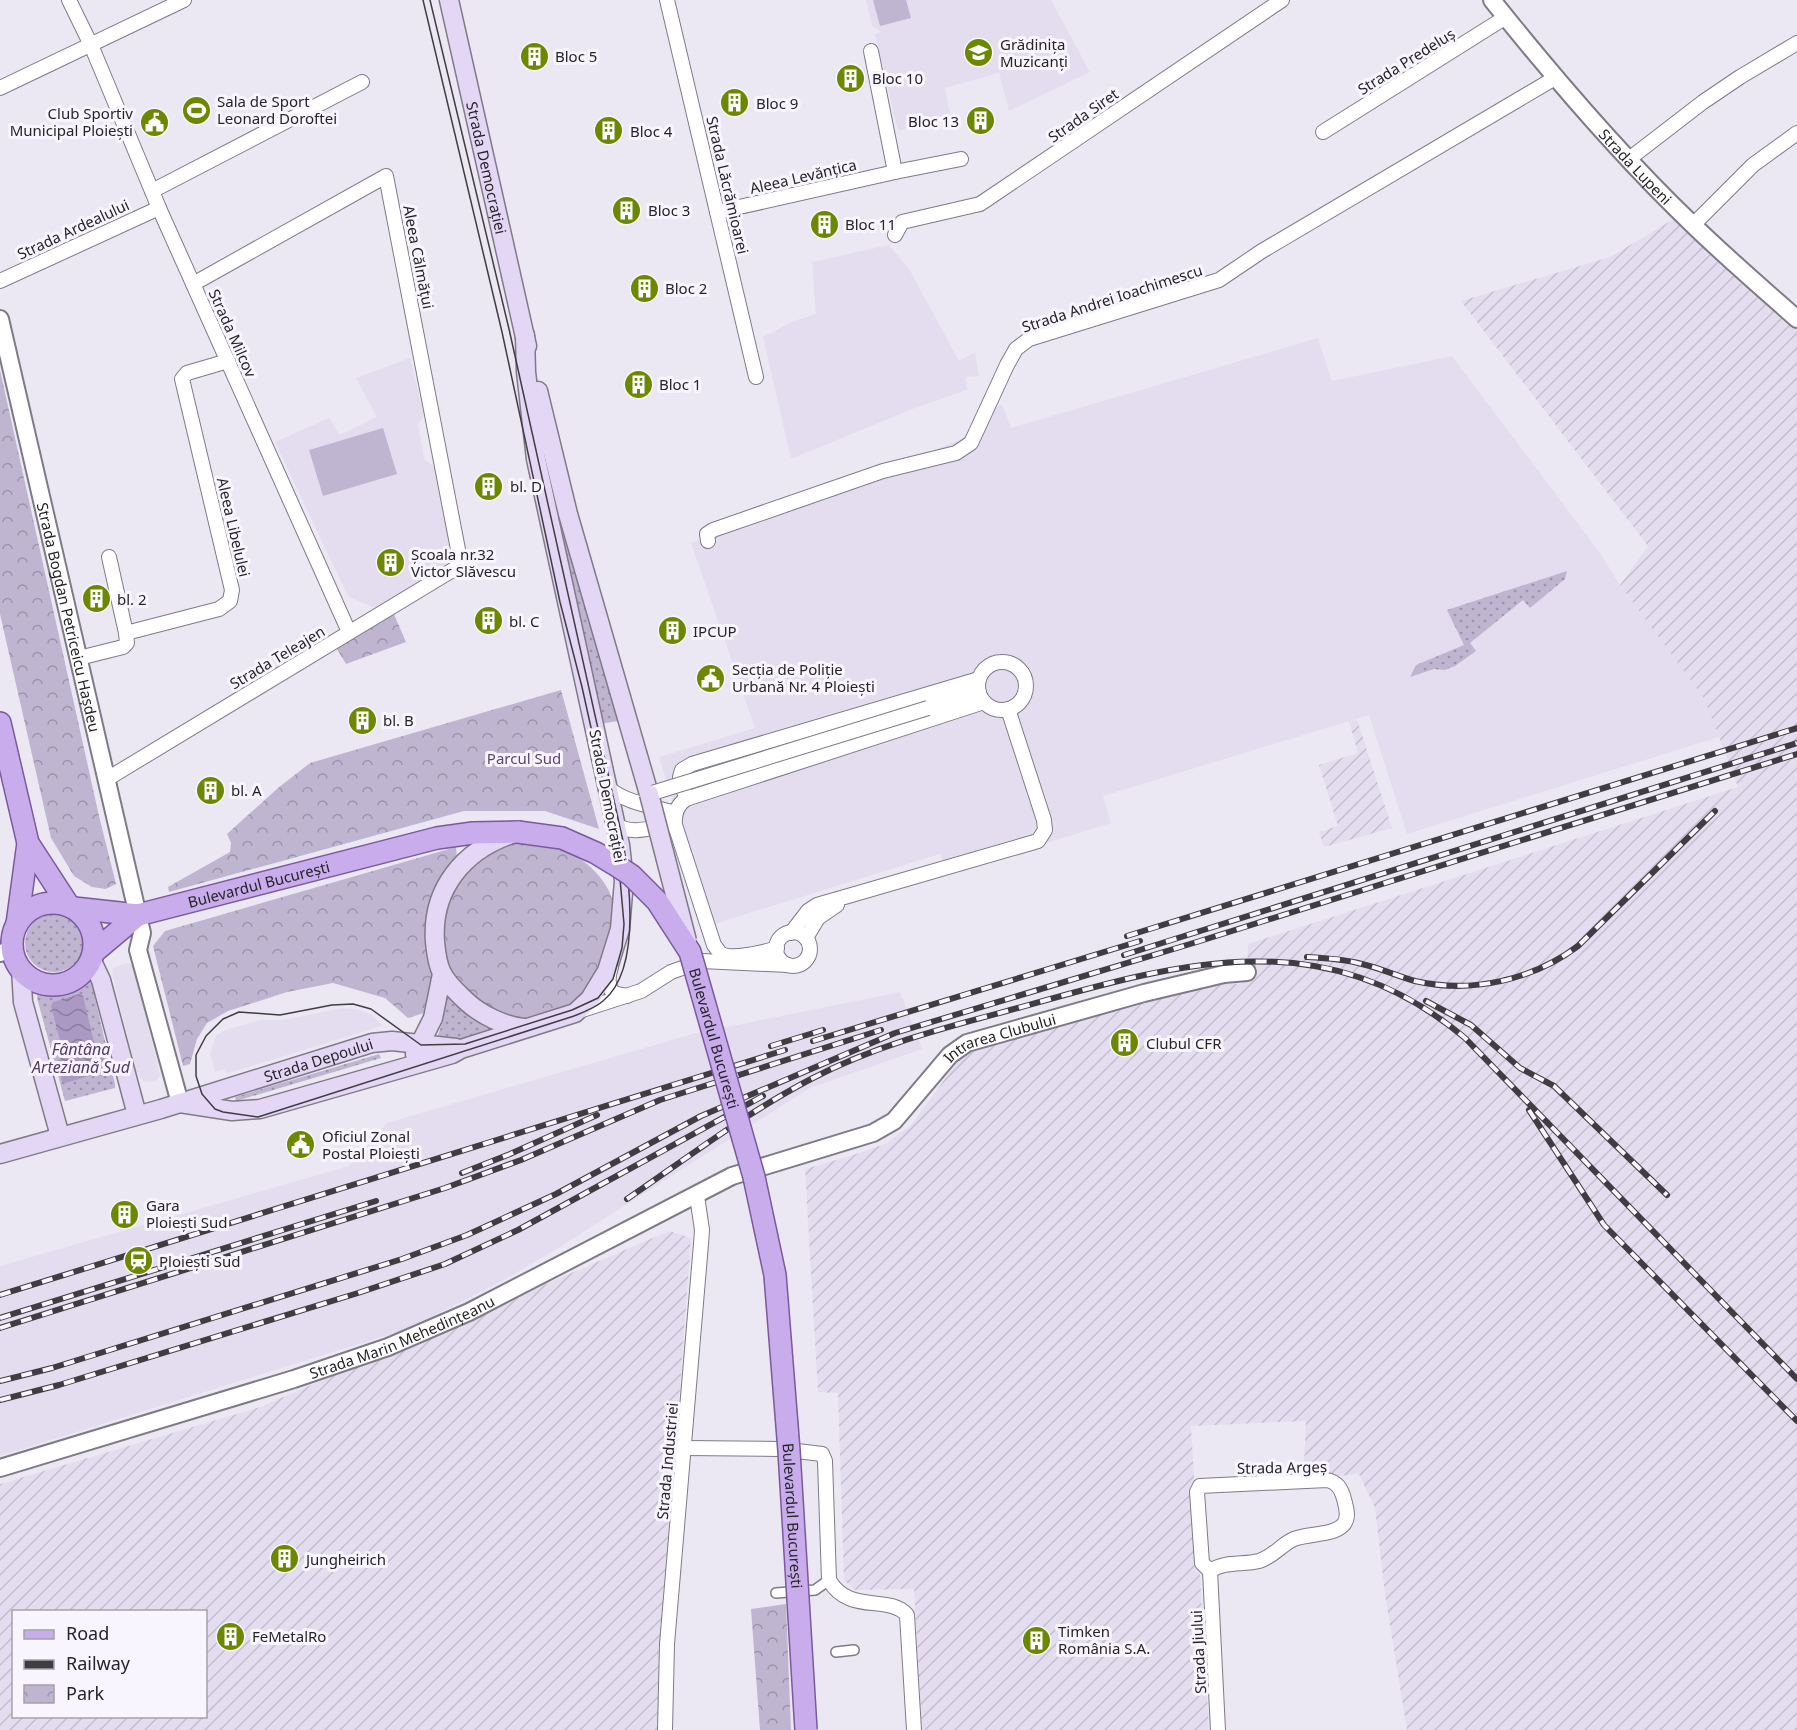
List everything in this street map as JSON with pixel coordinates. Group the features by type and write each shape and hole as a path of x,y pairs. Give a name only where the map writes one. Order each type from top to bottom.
{"main road":[{"name":"Strada Democrației","path":"448,0 568,514 698,956"},
{"name":"Strada Democrației","path":"525,335 526,372 535,451 616,825 624,881 622,916 617,942 596,991 574,1013 526,1028"},
{"name":"Strada Democrației","path":"545,421 548,519"},
{"path":"0,723 28,843 72,907 87,920 92,930 93,955 137,1115"},
{"path":"407,1065 421,1045 433,1018 442,974 435,947 437,912 445,889 466,860 484,846 518,832"},
{"name":"Bulevardul București","path":"72,907 138,914 437,838 473,833 518,832 562,838 596,853 631,875 657,900 698,956 756,1186 775,1275 806,1730"},
{"path":"17,924 28,843"},
{"path":"47,872 77,894 138,914"},
{"path":"60,1136 11,958 13,932 24,914 39,905 57,903 72,907"},
{"name":"Bulevardul București","path":"93,955 138,914"},
{"path":"11,958 36,981 49,985 62,984 75,979 85,970 93,955"},
{"path":"442,974 483,1014 526,1028"},
{"name":"Strada Depoului","path":"180,1103 232,1111 260,1108 452,1054 526,1028"},
{"name":"Strada Depoului","path":"0,1154 180,1103 372,1043 392,1041 461,1049"}],"street":[{"name":"Strada Milcov","path":"69,0 92,45 159,208 349,632"},
{"path":"0,88 184,0"},
{"name":"Strada Lăcrămioarei","path":"667,0 756,377"},
{"name":"Strada Siret","path":"895,235 902,222 980,204 1282,0"},
{"name":"Strada Lupeni","path":"1492,0 1555,78 1629,159 1693,225 1797,319"},
{"name":"Strada Predeluș","path":"1323,132 1506,17"},
{"path":"1629,159 1703,102 1797,43"},
{"path":"871,51 896,172"},
{"name":"Strada Andrei Ioachimescu","path":"708,541 707,534 713,530 883,471 956,453 971,443 1007,364 1016,350 1029,339 1219,280 1254,256 1555,78"},
{"path":"152,191 362,81"},
{"path":"1693,225 1753,165 1797,133"},
{"name":"Aleea Levănțica","path":"717,212 961,159"},
{"name":"Aleea Călmățui","path":"193,284 386,176 462,561"},
{"name":"Strada Ardealului","path":"0,280 159,208"},
{"name":"Strada Bogdan Petriceicu Hașdeu","path":"0,319 138,914 142,933 138,950 180,1103"},
{"name":"Aleea Libelulei","path":"126,633 219,609 230,601 232,590 182,379 187,373 228,361"},
{"path":"78,658 123,647 127,643 109,557"},
{"name":"Strada Teleajen","path":"107,779 349,632 406,600 461,565 462,561"},
{"path":"994,663 1009,663 1023,676 1025,691 1021,700 1008,709 992,708 980,691 985,669 994,663"},
{"path":"649,794 980,691"},
{"path":"686,799 680,777 686,766 734,751 980,691"},
{"path":"777,948 765,952 729,956 720,953 714,945 675,818 679,805 686,799 980,691"},
{"path":"788,965 780,959 777,948 781,939 791,933 812,908 1038,841 1045,830 1044,820 1008,709"},
{"path":"719,788 722,784 723,761 734,751"},
{"path":"706,760 717,764 721,769"},
{"path":"608,788 618,796 675,818"},
{"path":"620,845 624,838 635,831 675,818"},
{"path":"616,825 635,831"},
{"path":"806,938 823,913 852,896"},
{"path":"698,956 800,965 807,958 810,948 806,938 791,933"},
{"path":"617,942 618,946 608,982 613,993 627,996"},
{"path":"574,1013 641,991 698,956 711,954 714,945"},
{"name":"Intrarea Clubului","path":"784,1161 860,1138 894,1121 950,1056 967,1043 1155,990 1224,974 1247,972"},
{"name":"Strada Marin Mehedințeanu","path":"0,1468 294,1379 388,1347 469,1312 732,1176 784,1161"},
{"name":"Strada Industriei","path":"665,1730 667,1644 702,1244 697,1196"},
{"path":"684,1448 780,1449 822,1454 825,1461 829,1580 833,1587 855,1601 902,1608 908,1615 914,1730"},
{"name":"Strada Argeș","path":"1327,1480 1333,1481 1340,1487 1347,1519 1340,1527 1295,1539 1263,1560 1216,1567 1210,1571 1202,1563 1201,1557 1197,1492 1200,1486 1327,1480"},
{"name":"Strada Jiului","path":"1210,1571 1218,1730"},
{"path":"776,1593 815,1590 829,1580"},
{"path":"836,1652 854,1650"}],"shaded area":[{"name":"Grădinița Muzicanți","path":"866,0 1051,0 1090,72 1009,111 999,73 945,88 951,119 898,131 875,34 881,32 872,26"},
{"path":"1674,219 1797,327 1797,1730 1407,1730 1385,1594 1375,1508 1359,1474 1316,1478 1304,1465 1306,1421 1191,1426 1209,1730 922,1730 914,1589 855,1590 844,1580 838,1393 818,1392 805,1169 885,1144 911,1125 964,1053 1197,982 1242,984 1243,976 1247,975 1248,944 1738,787 1704,698 1620,585 1648,546 1461,301 1610,257"},
{"path":"889,245 909,269 959,361 975,352 979,376 966,377 967,390 915,408 791,459 763,337 794,321 816,314 812,262"},
{"path":"1318,338 1332,381 1452,356 1600,553 1620,585 1705,698 1719,737 1407,834 1369,715 1103,796 1111,823 947,874 940,854 711,925 659,757 755,728 691,543 960,440 987,412 1002,404 1011,428"},
{"path":"410,358 424,416 418,424 424,459 438,470 456,553 454,562 379,607 372,607 349,597 275,442 329,418 340,435 377,417 356,378"},
{"path":"1357,719 1392,828 1324,847 1319,832 1338,826 1319,765 1358,753 1349,721"},
{"path":"127,963 132,965 135,973 160,1075 157,1080 151,1082 145,1082 140,1078 135,1068 112,973 113,968"},
{"path":"900,992 922,1049 810,1088 506,1279 410,1328 0,1456 0,1266 349,1166 387,1123 692,1034"},
{"path":"342,1008 357,1009 373,1015 382,1026 226,1074 224,1069 215,1072 210,1053 216,1036 225,1030 260,1020 283,1020"},
{"path":"669,1231 691,1238 658,1730 0,1730 0,1484 260,1407"}],"green space":[{"path":"873,0 906,0 911,18 880,26"},
{"path":"0,370 116,884 106,889 92,887 74,876 51,838 0,614"},
{"path":"383,428 397,474 323,496 309,450"},
{"path":"557,499 564,516 618,721 600,724 553,500"},
{"path":"1567,571 1565,579 1530,608 1523,600 1470,643 1476,651 1455,666 1445,670 1434,669 1410,677 1416,665 1464,645 1447,610"},
{"path":"393,612 406,642 346,664 335,646"},
{"name":"Parcul Sud","path":"561,690 599,829 545,811 464,811 169,892 168,887 230,852 231,843 227,834 278,788 310,763"},
{"path":"516,843 544,843 576,856 603,881 609,891 614,909 610,939 599,970 586,995 577,1004 541,1018 510,1017 482,1005 466,993 455,979 442,947 443,912 456,879 468,866 485,854"},
{"path":"456,847 457,858 433,963 433,999 424,1013 408,1018 385,998 333,983 287,992 228,1011 207,1023 197,1039 190,1064 183,1066 153,946 165,931"},
{"path":"54,914 70,919 78,927 83,943 78,959 70,967 54,972 38,967 30,959 25,943 30,927 38,919"},
{"path":"85,979 91,981 115,1088 65,1101 37,998 38,992 58,993 76,986"},
{"path":"447,998 451,998 463,1011 494,1029 493,1032 442,1045 436,1040 443,1021"},
{"path":"379,1054 381,1058 236,1101 235,1097"},
{"path":"786,1604 791,1730 760,1730 751,1609"}],"water":[{"name":"Fântâna Arteziană Sud","path":"79,994 83,996 95,1046 102,1048 107,1071 65,1083 62,1081 57,1061 64,1056 51,1006 53,1002"}],"tram line":[{"path":"423,0 502,332 560,602 582,687 617,845 624,924 622,948 613,979 598,998 572,1010 465,1044 421,1045 371,1009 353,1004 332,1005 280,1015 239,1012 223,1019 206,1036 196,1055 196,1076 202,1094 215,1109 223,1112 258,1117 582,1013 603,1001 615,987 623,969 628,948 630,902 623,841 509,329 430,0"}],"railway":[{"path":"1127,936 1797,728"},
{"path":"1124,955 1797,743"},
{"path":"0,1381 52,1368 402,1259 467,1235 556,1194 701,1116 895,1033 1200,941 1797,754"},
{"path":"1307,957 1355,962 1415,981 1436,985 1479,985 1501,981 1541,968 1578,946 1715,811"},
{"path":"813,1041 1140,941"},
{"path":"627,1199 763,1106 836,1067 886,1047 965,1022 1135,977 1192,966 1248,962 1303,964 1358,977 1412,1001 1465,1038 1797,1379"},
{"path":"1426,1001 1471,1025 1520,1068 1554,1086 1667,1195"},
{"path":"771,1046 823,1030"},
{"path":"0,1328 445,1188 521,1160 660,1100 881,1030"},
{"path":"0,1295 785,1050"},
{"path":"0,1400 59,1385 445,1264 518,1230 763,1096"},
{"path":"1529,1110 1604,1225 1797,1421"},
{"path":"462,1173 597,1115"},
{"path":"0,1318 376,1201"}],"place":[{"name":"Grădinița Muzicanți","path":"979,53"},
{"name":"Bloc 5","path":"534,56"},
{"name":"Bloc 10","path":"851,78"},
{"name":"Bloc 9","path":"735,103"},
{"name":"Sala de Sport Leonard Doroftei","path":"196,110"},
{"name":"Bloc 13","path":"980,121"},
{"name":"Club Sportiv Municipal Ploiești","path":"154,122"},
{"name":"Bloc 4","path":"609,131"},
{"name":"Bloc 3","path":"627,210"},
{"name":"Bloc 11","path":"824,224"},
{"name":"Bloc 2","path":"644,288"},
{"name":"Bloc 1","path":"638,384"},
{"name":"bl. D","path":"489,486"},
{"name":"Școala nr.32 Victor Slăvescu","path":"390,563"},
{"name":"bl. 2","path":"96,599"},
{"name":"bl. C","path":"488,621"},
{"name":"IPCUP","path":"672,631"},
{"name":"Secția de Poliție Urbană Nr. 4 Ploiești","path":"711,678"},
{"name":"bl. B","path":"362,720"},
{"name":"bl. A","path":"210,790"},
{"name":"Clubul CFR","path":"1125,1043"},
{"name":"Oficiul Zonal Postal Ploiești","path":"301,1145"},
{"name":"Gara Ploiești Sud","path":"125,1214"},
{"name":"Ploiești Sud","path":"138,1261"},
{"name":"Jungheirich","path":"285,1559"},
{"name":"FeMetalRo","path":"231,1636"},
{"name":"Timken România S.A.","path":"1037,1640"}]}
